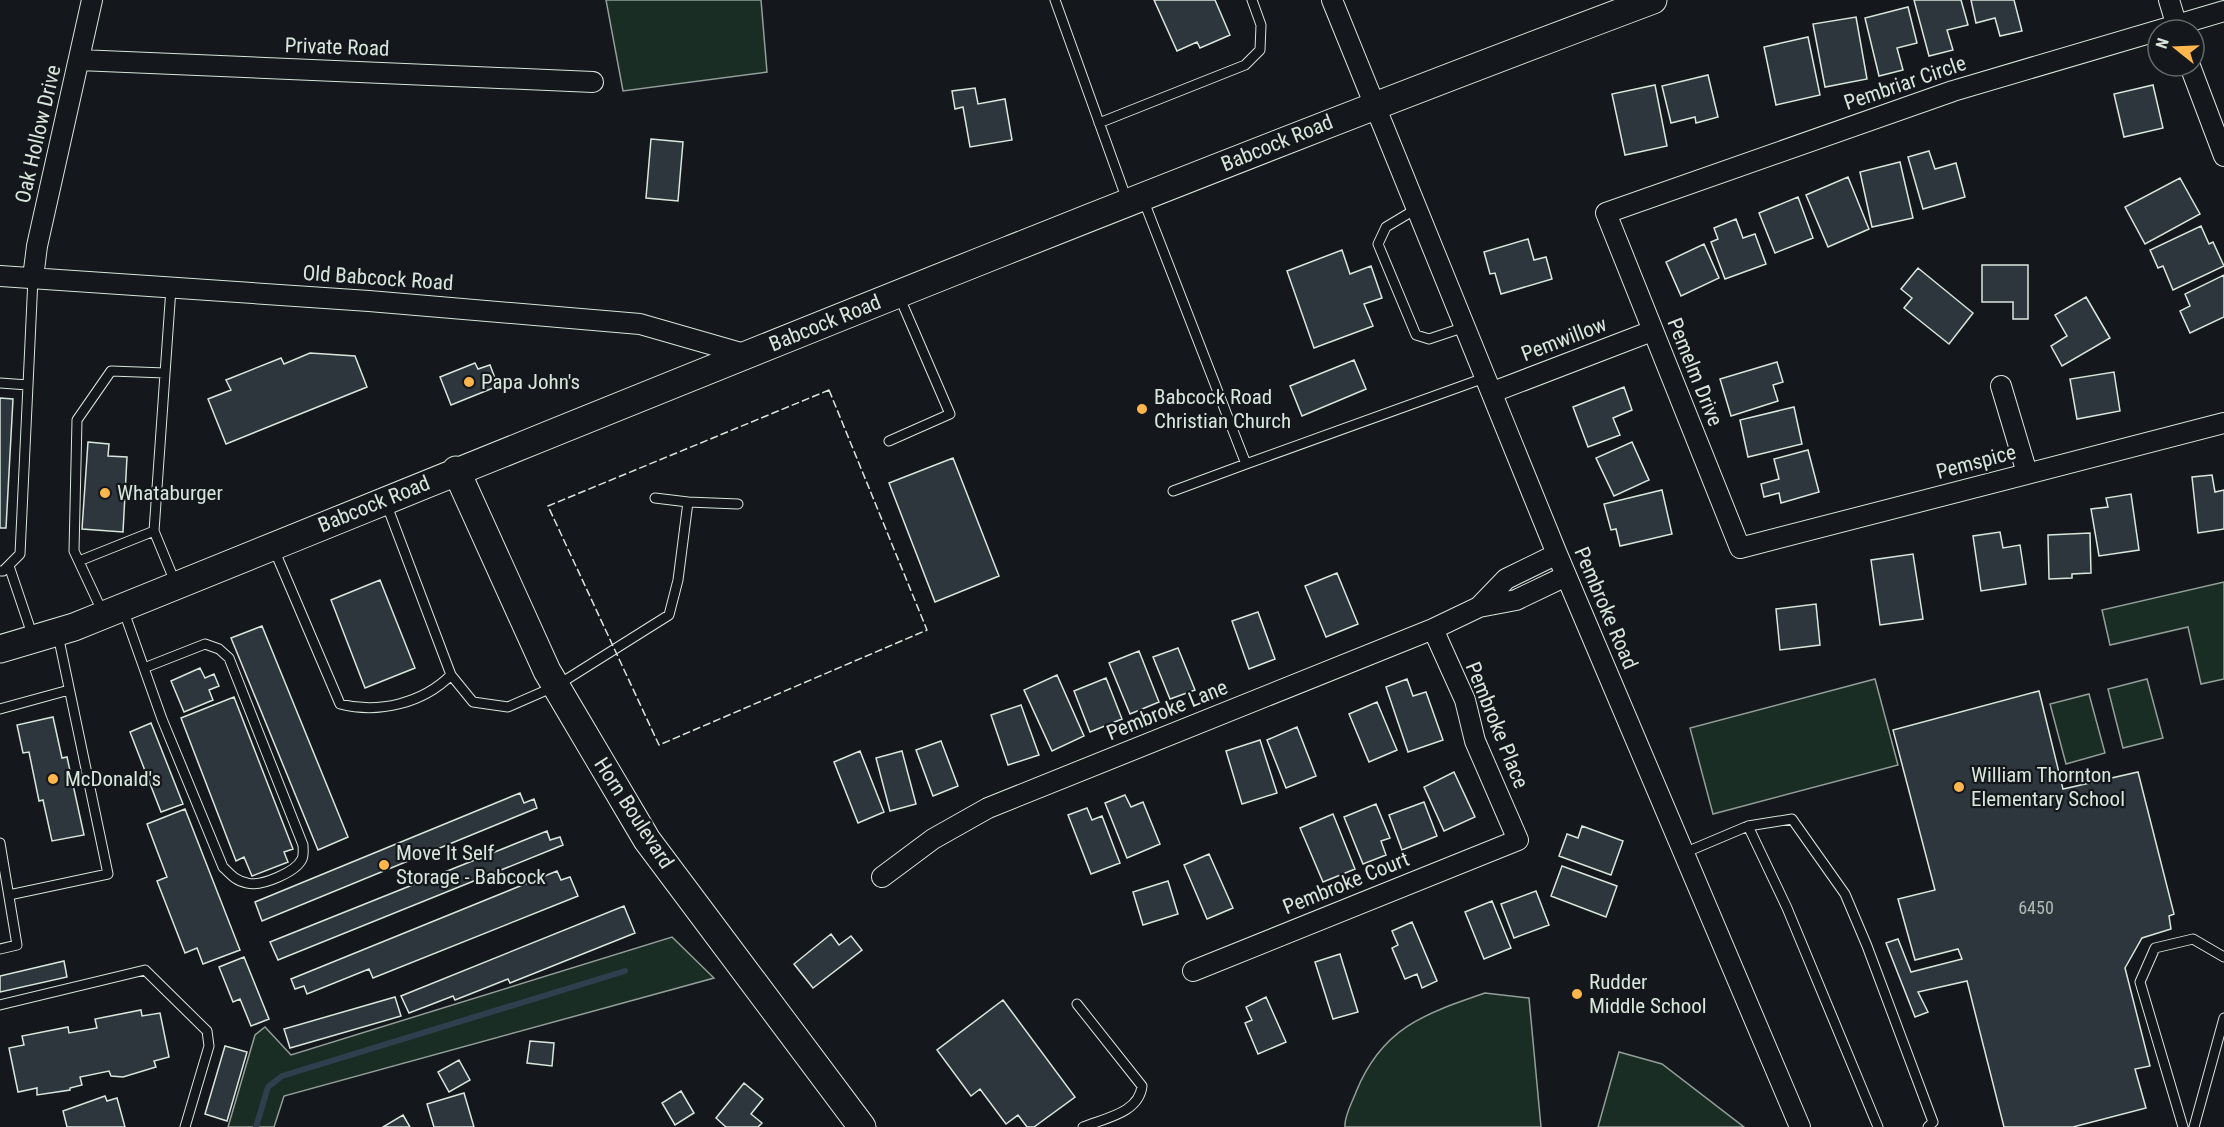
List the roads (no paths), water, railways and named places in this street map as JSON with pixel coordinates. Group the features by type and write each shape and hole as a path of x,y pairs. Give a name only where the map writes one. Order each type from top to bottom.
{"main road":[{"name":"Babcock Road","path":"0,650 113,610 456,470 1376,104 1653,0"},
{"name":"Horn Boulevard","path":"456,470 556,686 647,840 862,1127"}],"street":[{"name":"Oak Hollow Drive","path":"33,279 37,246 92,0"},
{"name":"Pembroke Road","path":"1332,0 1566,576 1800,1127"},
{"path":"2169,0 2174,18"},
{"name":"Pembriar Circle","path":"2203,18 2224,11"},
{"name":"Pembriar Circle","path":"1606,213 1953,91 2146,36"},
{"name":"Private Road","path":"79,60 593,82"},
{"path":"2195,78 2224,156"},
{"name":"Pemelm Drive","path":"1606,213 1740,548"},
{"name":"Old Babcock Road","path":"0,276 369,301 640,324 747,355"},
{"name":"Pemwillow","path":"1490,385 1653,330"},
{"path":"2001,386 2027,473"},
{"name":"Pemspice","path":"1740,548 2224,423"},
{"name":"Pembroke Lane","path":"1479,607 1506,579 1557,554"},
{"name":"Pembroke Lane","path":"882,877 933,839 988,808 1433,629 1479,607 1515,600 1566,576"},
{"name":"Pembroke Place","path":"1433,629 1465,700 1475,741 1518,840"},
{"name":"Pembroke Court","path":"1192,971 1518,840"}],"lane":[{"path":"1055,0 1099,123 1135,200 1246,464"},
{"path":"1099,123 1245,65 1260,50 1261,25 1252,0"},
{"path":"1416,209 1386,227 1378,243 1386,264 1416,335 1429,339 1465,327"},
{"path":"0,571 9,566 20,554 33,279"},
{"path":"171,288 154,531 176,585"},
{"path":"889,441 950,414 898,293"},
{"path":"144,668 205,645 219,649 229,658 303,845 304,857 297,867 264,882 249,885 234,879 224,867 162,719 144,668 113,610 74,551 77,420 111,371 165,373"},
{"path":"0,383 28,385"},
{"path":"1173,491 1246,464 1490,385"},
{"path":"655,498 738,504"},
{"path":"385,499 451,675 473,702 508,707 556,686 669,615 678,580 688,502"},
{"path":"80,561 154,531"},
{"path":"272,545 340,705 357,708 396,707 442,684 451,675"},
{"path":"9,566 45,635 69,690 108,874 9,895"},
{"path":"0,709 69,690"},
{"path":"1684,854 1748,826 1792,819 1845,894 1867,946 1933,1122 1928,1127"},
{"path":"1748,826 1787,908 1878,1127"},
{"path":"0,843 17,945 0,949"},
{"path":"2183,1127 2140,982 2155,948 2193,939 2224,957"},
{"path":"0,1005 145,970 207,1031 208,1046 185,1127"},
{"path":"1077,1004 1142,1086 1141,1095 1134,1106 1083,1127"},
{"path":"2194,1127 2224,1018"}],"waterway":[{"path":"256,1127 268,1087 282,1076 625,971"}],"place":[{"name":"Papa John's","path":"469,382"},
{"name":"Babcock Road Christian Church","path":"1142,409"},
{"name":"Whataburger","path":"105,493"},
{"name":"McDonald's","path":"53,779"},
{"name":"William Thornton Elementary School","path":"1959,787"},
{"name":"Move It Self Storage - Babcock","path":"384,865"},
{"name":"Rudder Middle School","path":"1577,994"}]}
